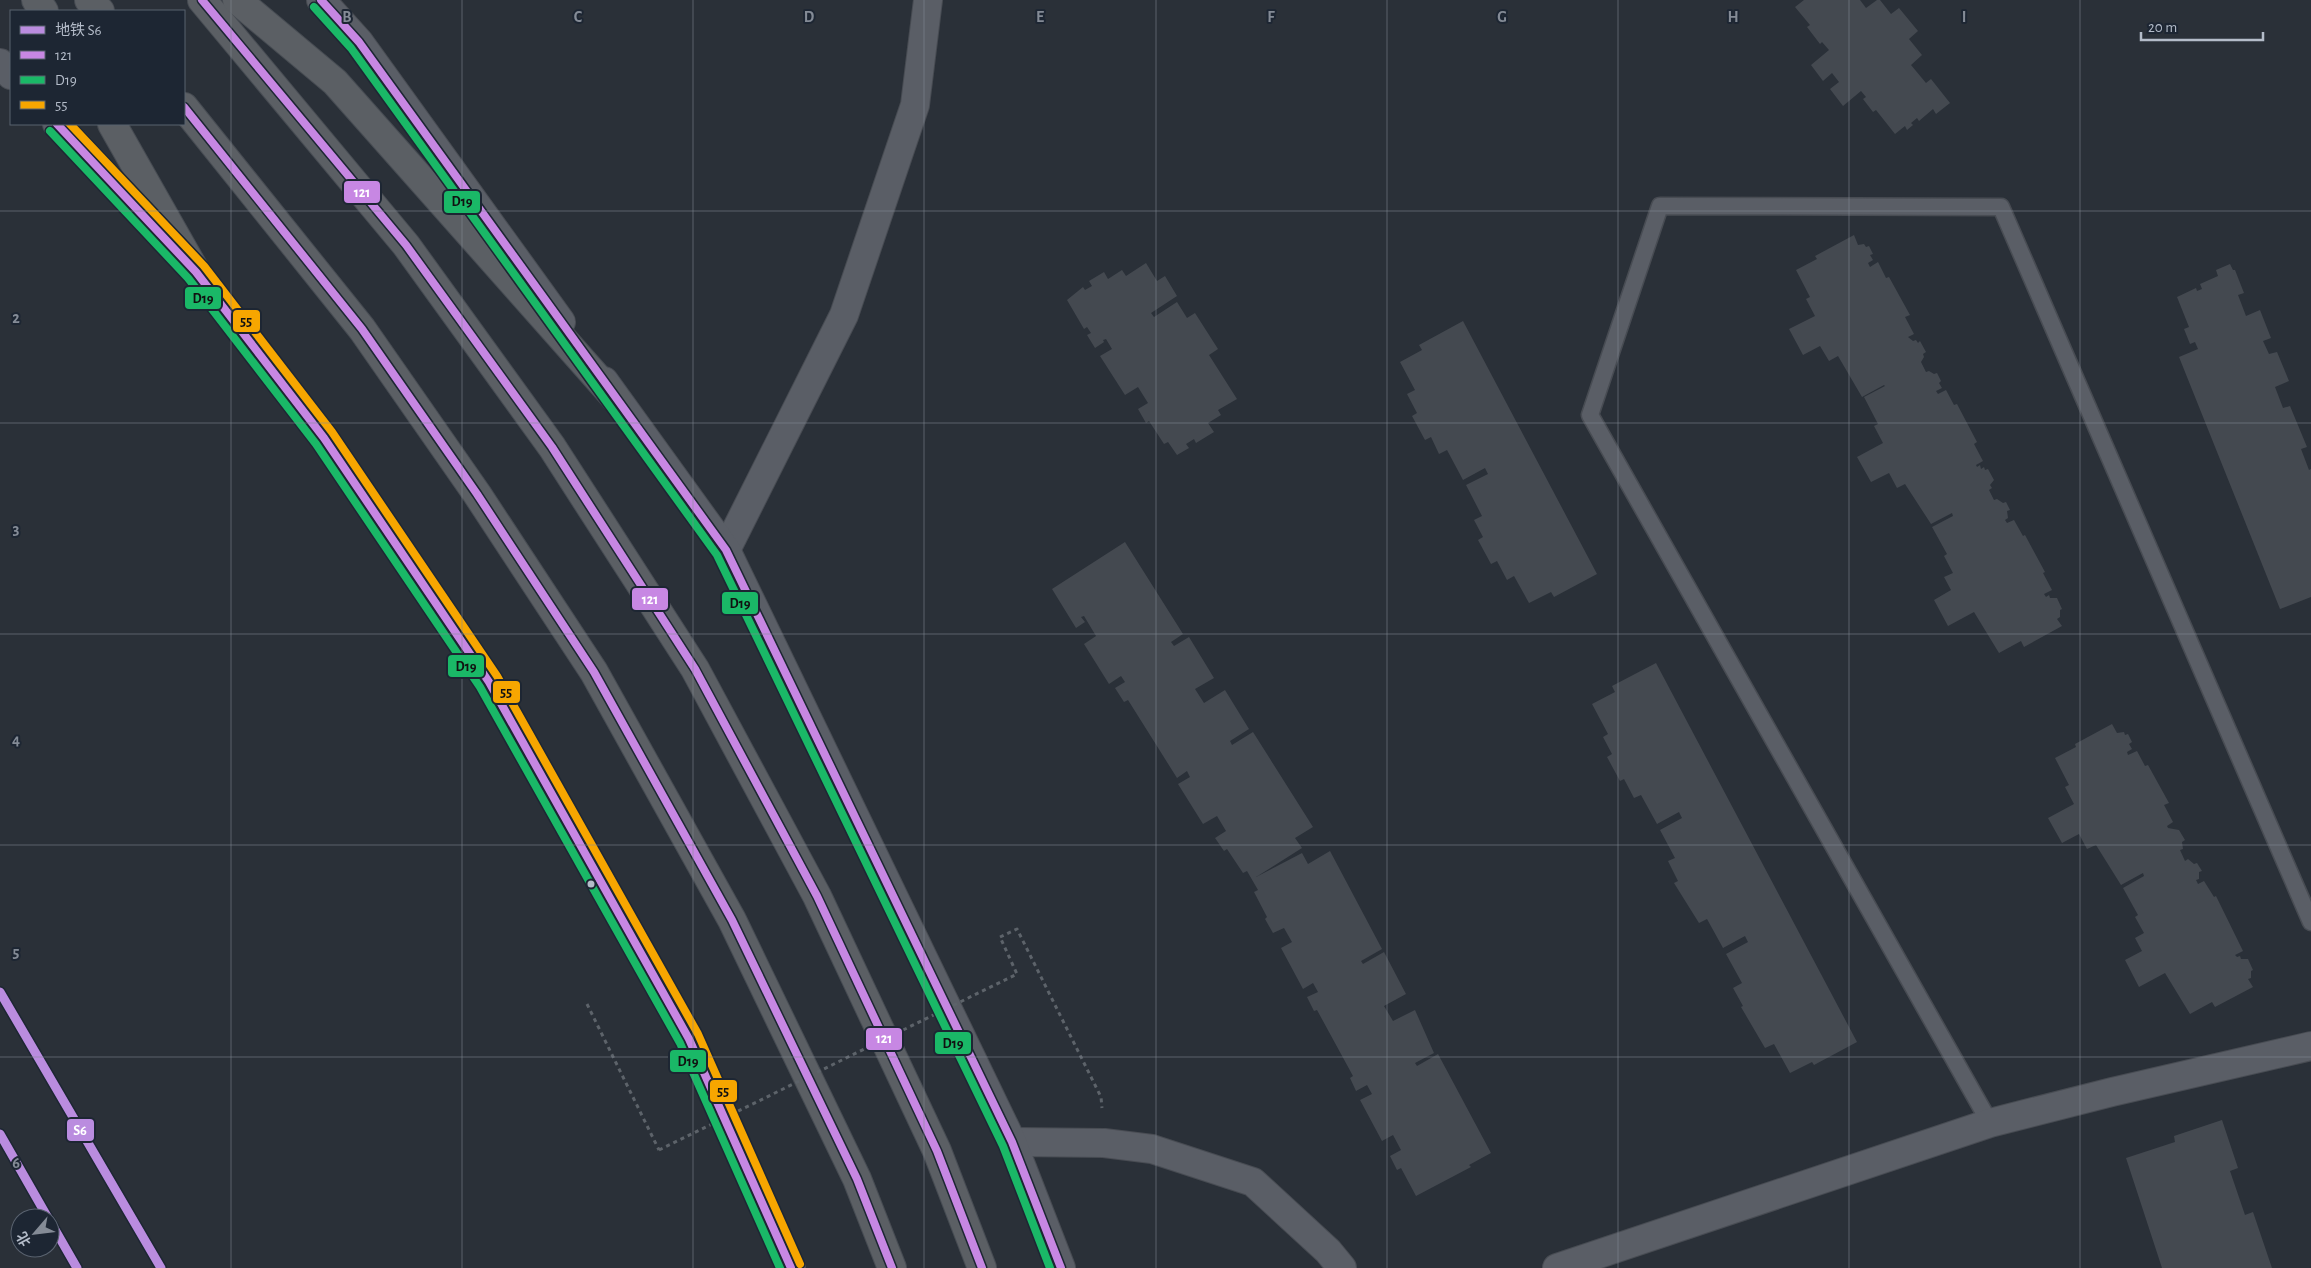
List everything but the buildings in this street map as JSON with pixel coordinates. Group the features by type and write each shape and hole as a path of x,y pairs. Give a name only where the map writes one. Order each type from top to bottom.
{"highway":[{"path":"89,0 99,10"},
{"path":"202,0 406,245 552,447 695,669 817,896 937,1151 982,1268"},
{"path":"237,0 335,82 617,400"},
{"path":"185,108 362,329 477,494 594,672 732,920 857,1180 892,1268"},
{"path":"113,125 196,272"}],"street":[{"path":"321,0 359,42 726,550 1012,1142 1061,1268"},
{"path":"726,550 844,315 915,105 928,0"},
{"path":"0,63 10,74"},
{"path":"58,125 196,272 324,438 488,682 689,1039 791,1268"},
{"path":"1557,1268 1990,1123 2311,1046"},
{"path":"1012,1142 1104,1143 1152,1149 1253,1182 1328,1251 1342,1268"}],"lane":[{"path":"1990,1123 1590,415 1660,206 2001,207 2311,922"}],"path":[{"path":"587,1004 659,1150 1018,974 1000,937 1017,930 1101,1098 1104,1143"}],"metro line":[{"name":"S6","path":"0,992 161,1268"},
{"name":"S6","path":"0,1134 42,1208"},
{"name":"S6","path":"60,1238 77,1268"}],"transit line":[{"name":"121","path":"202,0 406,245 552,447 695,669 817,896 937,1151 982,1268"},
{"name":"121","path":"321,0 359,42 726,550 1012,1142 1061,1268"},
{"name":"D19","path":"314,7 351,48 717,555 1003,1146 1050,1268"},
{"name":"121","path":"185,108 362,329 477,494 594,672 732,920 857,1179 892,1268"},
{"name":"121","path":"58,125 196,272 324,438 489,682 689,1039 791,1268"},
{"name":"55","path":"71,125 204,266 332,432 497,676 698,1034 800,1264"},
{"name":"D19","path":"50,131 188,278 316,444 480,687 680,1043 780,1268"}]}
